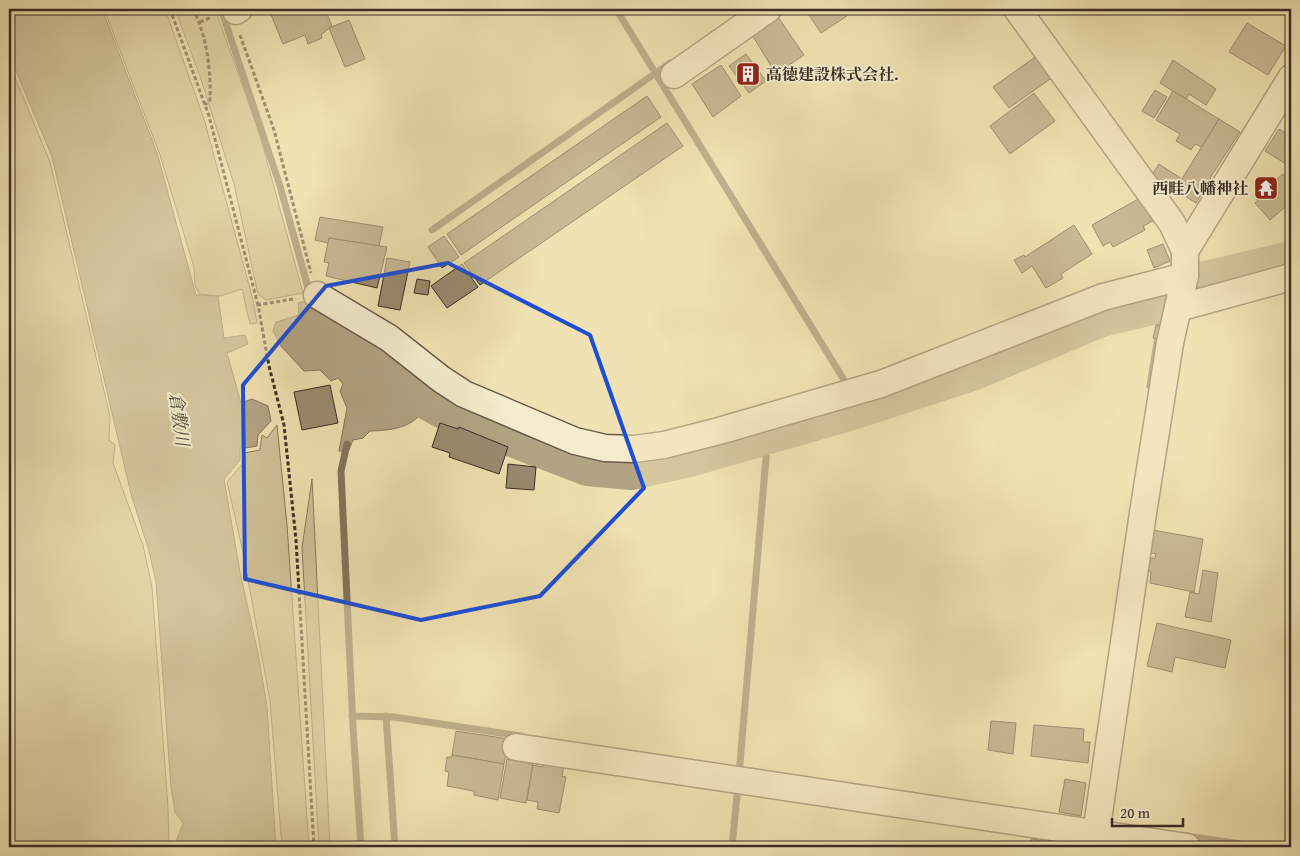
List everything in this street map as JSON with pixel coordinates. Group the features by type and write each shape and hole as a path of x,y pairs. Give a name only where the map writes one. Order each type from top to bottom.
{"street":[{"path":"674,75 768,9"},
{"path":"1017,9 1172,223 1182,283"},
{"path":"1095,840 1143,513 1170,343 1182,283 1291,78"},
{"path":"308,296 389,338 440,379 464,394 575,441 605,448 634,449 664,445 852,392 924,368 1103,297 1182,283 1291,277"},
{"path":"516,747 739,780 1095,840 1187,847"}],"path":[{"path":"170,9 205,106 258,306 269,366 284,425 296,540 314,847"},
{"path":"193,9 200,22 205,40 210,100 205,106"},
{"path":"200,22 231,12 237,24 274,130 308,296 258,306"}],"highlighted area":[{"path":"448,263 590,335 644,488 540,596 421,620 245,579 243,385 326,286"}],"shaded area":[{"path":"104,9 165,9 204,119 253,300 257,323 250,324 242,289 220,296 199,294 195,285 194,267 160,155"},
{"path":"175,9 215,9 259,132 303,293 266,300 258,294 234,184 200,76"},
{"path":"9,63 50,162 110,416 109,440 115,445 113,463 143,545 152,587 168,808 169,847 9,847"},
{"path":"277,425 287,525 309,847 282,847 270,701 243,552 227,482 245,461 244,453 260,450 262,435 267,438"},
{"path":"312,479 330,847 319,847 302,548"}],"water":[{"name":"倉敷川","path":"9,9 102,9 157,153 196,295 218,296 224,338 245,335 248,344 227,353 241,403 252,399 268,406 271,421 258,435 257,446 240,449 240,460 224,479 240,572 259,658 267,707 276,847 174,847 183,823 175,812 171,788 156,582 149,551 131,494 52,157 9,54"},
{"path":"315,299 435,382 426,406 413,421 395,428 370,431 363,438 353,440 348,452 339,451 347,408 340,391 343,384 338,378 331,381 320,370 304,371 281,346 273,331 276,322 299,315 298,303"}],"building":[{"path":"278,9 325,9 332,26 321,35 322,38 308,44 305,35 283,44 270,12"},
{"path":"805,9 842,9 847,16 821,33"},
{"path":"778,17 804,55 779,72 775,67 773,69 752,35"},
{"path":"349,20 365,59 345,67 329,28"},
{"path":"1247,23 1286,46 1268,75 1229,52"},
{"name":"高徳建設株式会社.","path":"746,54 766,81 749,93 729,66"},
{"path":"1038,55 1053,77 1009,108 993,87"},
{"path":"1173,60 1216,89 1206,105 1189,94 1186,99 1160,83"},
{"path":"721,65 741,96 713,117 692,84"},
{"path":"1155,90 1167,97 1154,118 1142,111"},
{"path":"1173,91 1219,119 1202,147 1195,144 1191,150 1176,141 1180,134 1156,120"},
{"path":"1034,93 1055,121 1010,154 990,126"},
{"path":"647,96 661,117 461,255 447,234"},
{"path":"1219,119 1240,132 1196,203 1180,193 1185,185 1180,182"},
{"path":"667,123 683,146 480,285 464,263"},
{"path":"1279,129 1291,136 1291,167 1265,151"},
{"path":"1159,164 1182,179 1180,182 1185,185 1180,193 1151,176"},
{"path":"1283,174 1291,184 1291,202 1270,220 1255,203 1258,201 1255,197"},
{"path":"1140,198 1153,221 1143,226 1145,230 1113,247 1110,242 1103,246 1092,225"},
{"path":"320,217 383,227 379,246 329,238 328,243 315,240"},
{"path":"1074,225 1092,254 1061,274 1063,278 1046,288 1032,266 1022,273 1014,260 1024,255 1025,257"},
{"path":"444,236 459,257 442,268 428,247"},
{"path":"329,238 387,247 377,288 326,276 329,263 324,262"},
{"path":"1163,244 1170,261 1154,268 1147,250"},
{"path":"387,258 410,262 400,310 378,306"},
{"path":"462,264 478,287 447,308 431,286"},
{"path":"417,279 430,281 428,295 414,293"},
{"path":"1156,325 1163,326 1160,339 1153,338"},
{"path":"330,385 338,423 302,430 294,392"},
{"path":"440,423 458,429 459,427 508,447 499,474 449,457 450,453 432,447"},
{"path":"508,464 536,467 534,490 506,488"},
{"path":"1153,530 1203,539 1194,592 1150,583 1151,572 1148,570 1151,558 1155,558 1156,554 1148,552"},
{"path":"1203,570 1218,573 1211,622 1185,617 1190,592 1199,594"},
{"path":"1157,623 1231,640 1225,668 1175,657 1172,672 1147,666"},
{"path":"991,721 1016,723 1013,754 988,750"},
{"path":"1034,725 1084,729 1083,742 1090,742 1088,763 1031,756"},
{"path":"456,731 509,739 504,764 452,755"},
{"path":"452,755 504,764 498,800 474,795 474,791 447,786 449,772 445,771 447,757 452,757"},
{"path":"507,759 533,764 526,803 500,798"},
{"path":"544,762 564,765 562,776 566,777 559,813 537,809 538,802 527,800 533,765 543,767"},
{"path":"1065,779 1086,783 1081,816 1059,812"},
{"path":"1031,839 1070,844 1069,847 1030,847"}],"waterway":[{"path":"221,9 280,186 310,295"},
{"path":"616,9 849,388"},
{"path":"432,230 670,63"},
{"path":"378,372 448,410 528,442 588,465 631,469 689,456 845,411 972,370 1101,316 1160,302 1206,282 1291,262"},
{"path":"1150,386 1160,323 1160,302"},
{"path":"739,775 768,434"},
{"path":"347,444 341,471 353,727 361,847"},
{"path":"352,716 394,717 521,736"},
{"path":"386,716 395,847"},
{"path":"732,847 738,785"},
{"path":"1187,836 1261,847"}],"place":[{"name":"高徳建設株式会社.","path":"748,74"},
{"name":"西畦八幡神社","path":"1266,188"}]}
